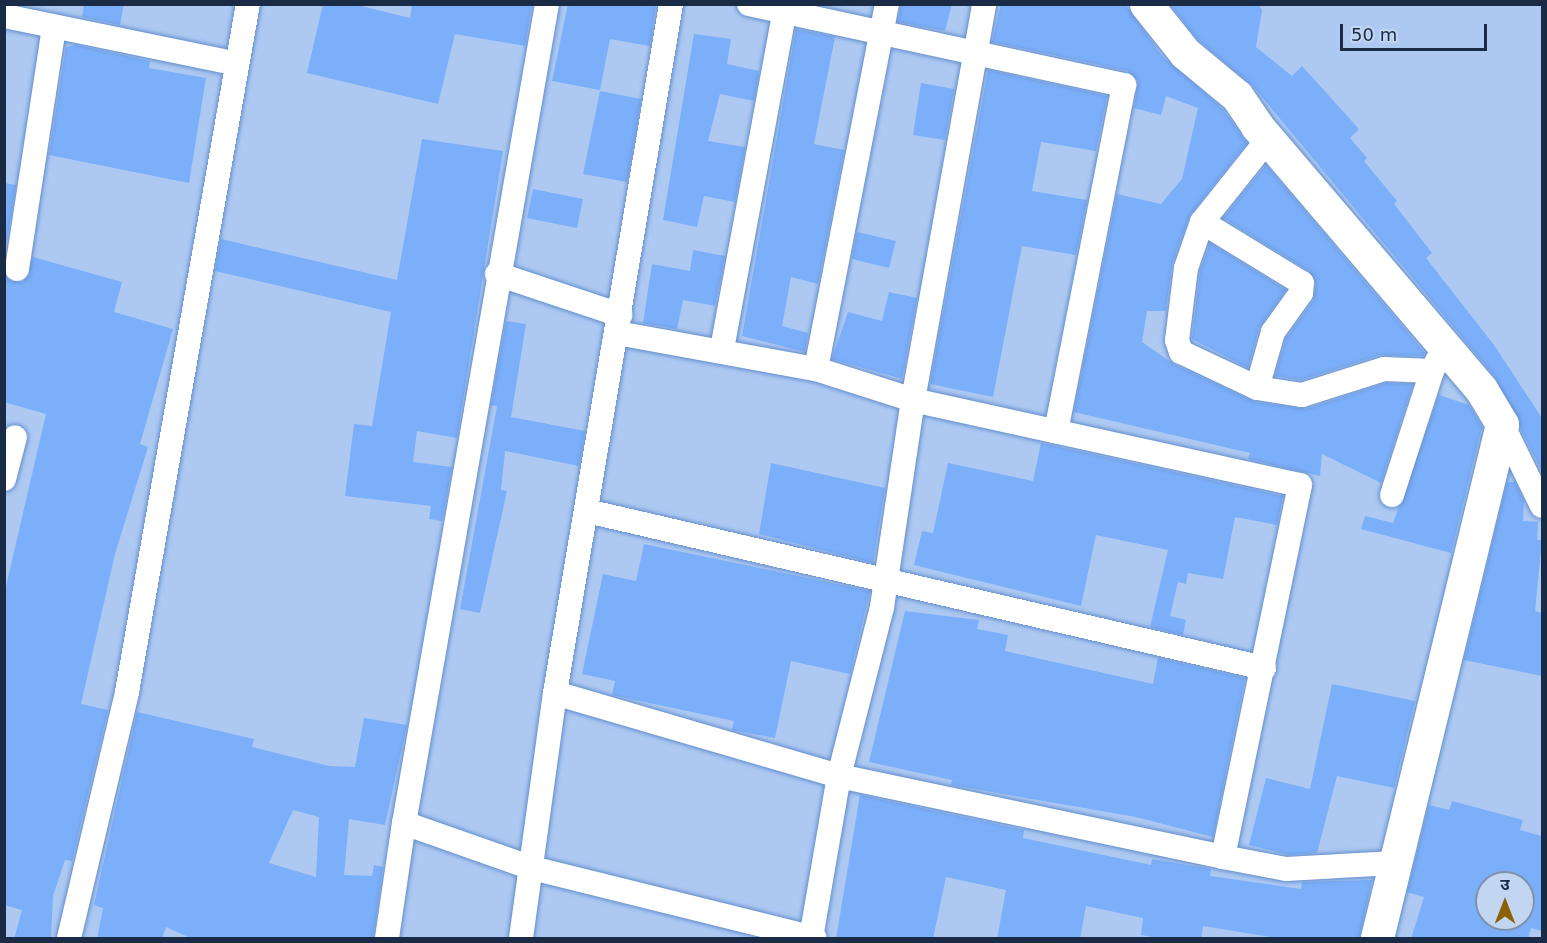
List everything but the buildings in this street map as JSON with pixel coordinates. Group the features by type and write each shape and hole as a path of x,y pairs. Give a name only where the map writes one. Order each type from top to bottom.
{"street":[{"path":"69,939 127,692 248,4"},
{"path":"387,939 404,823 497,274 547,4"},
{"path":"521,939 555,693 619,324 671,4"},
{"path":"749,4 785,9 1124,85 1056,431"},
{"path":"816,369 887,4"},
{"path":"404,823 532,868 813,938 839,776 885,578 972,52 984,4"},
{"path":"1146,4 1185,53 1237,96 1438,360 1481,389 1502,424 1542,506"},
{"path":"722,349 785,9"},
{"path":"4,16 237,64"},
{"path":"17,269 54,28"},
{"path":"1269,138 1202,222 1186,267 1178,347 1204,366 1257,388 1302,395 1384,369 1438,360"},
{"path":"1202,222 1302,283 1301,293 1273,332 1257,388"},
{"path":"497,274 619,324 816,369 913,399 1300,485 1223,857"},
{"path":"1392,495 1438,360"},
{"path":"1377,939 1502,424"},
{"path":"4,479 15,437"},
{"path":"587,511 885,578 1263,668"},
{"path":"555,693 839,776 1223,857 1286,869 1395,863"}]}
